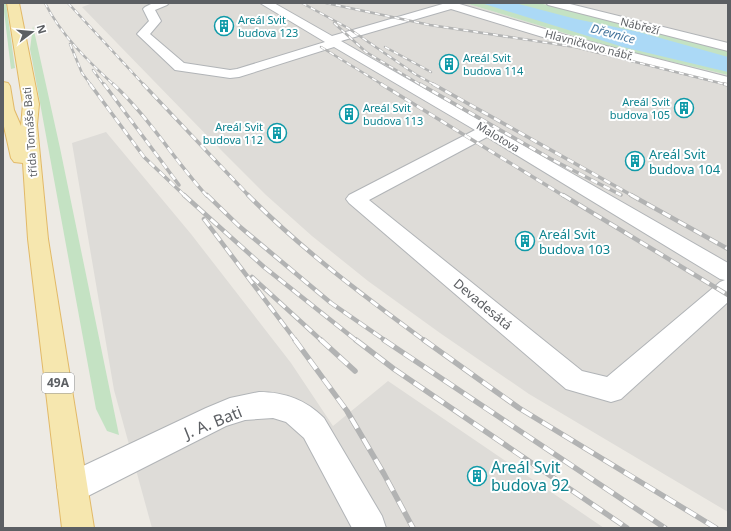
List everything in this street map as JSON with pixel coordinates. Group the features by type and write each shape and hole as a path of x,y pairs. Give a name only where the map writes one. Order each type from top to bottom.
{"main road":[{"name":"třída Tomáše Bati","path":"14,3 31,104 16,129"},
{"name":"třída Tomáše Bati","path":"3,86 6,110 16,129 38,239 78,528"}],"street":[{"path":"163,3 149,10 155,21 143,34 180,67 230,74 239,73 333,42"},
{"name":"Malotova","path":"266,3 487,130 728,273"},
{"name":"Nábřeží","path":"552,3 728,47"},
{"name":"Hlavničkovo nábř.","path":"333,42 451,5 582,44 728,81"},
{"name":"Devadesátá","path":"487,130 356,199 575,381 611,390 728,288"},
{"name":"J. A. Bati","path":"73,486 215,418 249,407 273,405 291,409 304,417 314,428 370,528"}],"shaded area":[{"path":"93,3 465,3 614,48 728,75 728,512 529,394 368,281 312,236 266,195 222,151 82,7"},
{"path":"562,3 728,3 728,45"},
{"path":"106,132 191,234 291,363 333,426 388,381 604,528 152,528 114,390 72,143"}],"green space":[{"path":"3,3 6,3 15,68 11,69"},
{"path":"465,3 539,3 728,50 728,75 614,48"},
{"path":"33,26 60,148 119,435 107,431 96,409 30,49"}],"water":[{"name":"Dřevnice","path":"481,3 515,3 576,19 639,32 728,57 728,72 623,47"}],"railway":[{"path":"45,3 51,15 67,37 114,85"},
{"path":"68,3 144,85"},
{"path":"302,3 348,28 415,74 435,85"},
{"path":"326,3 430,25 575,47 728,85 724,84"},
{"path":"334,23 366,52 421,85"},
{"path":"70,44 82,73 91,85"},
{"path":"321,47 383,85"},
{"path":"385,47 431,72"},
{"path":"93,70 104,85"},
{"path":"90,84 144,157 185,196"},
{"path":"104,84 179,185"},
{"path":"143,84 249,196"},
{"path":"381,84 564,196"},
{"path":"420,84 551,159 621,195"},
{"path":"433,84 633,196"},
{"path":"114,85 150,124 183,168 207,196"},
{"path":"184,195 264,267 357,341"},
{"path":"207,195 239,226 331,303 386,341"},
{"path":"563,195 728,295"},
{"path":"631,195 728,249"},
{"path":"249,196 312,254 356,290 425,341"},
{"path":"204,219 296,341"},
{"path":"252,277 322,341"},
{"path":"295,340 347,411 384,474 413,528"},
{"path":"321,340 355,371"},
{"path":"356,340 394,369 627,528"},
{"path":"384,340 665,528"},
{"path":"424,340 519,408 716,528"}],"place":[{"name":"Areál Svit budova 123","path":"224,26"},
{"name":"Areál Svit budova 114","path":"449,64"},
{"name":"Areál Svit budova 105","path":"684,108"},
{"name":"Areál Svit budova 113","path":"349,114"},
{"name":"Areál Svit budova 112","path":"277,133"},
{"name":"Areál Svit budova 104","path":"635,161"},
{"name":"Areál Svit budova 103","path":"525,241"},
{"name":"Areál Svit budova 92","path":"477,476"}]}
